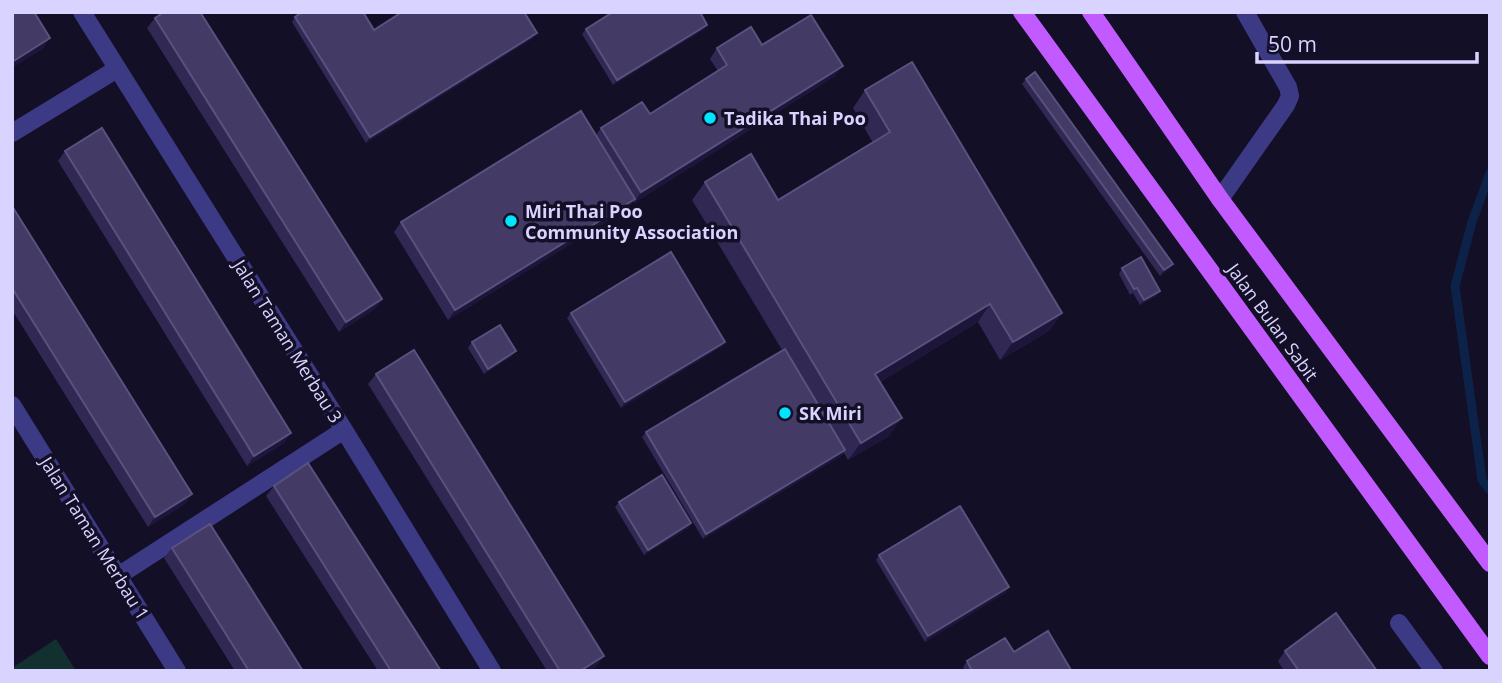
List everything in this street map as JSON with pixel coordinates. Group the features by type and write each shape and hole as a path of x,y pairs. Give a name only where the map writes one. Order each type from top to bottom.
{"main road":[{"name":"Jalan Bulan Sabit","path":"1022,12 1490,656"},
{"name":"Jalan Bulan Sabit","path":"1091,12 1220,200 1490,563"}],"street":[{"name":"Jalan Taman Merbau 3","path":"82,12 492,671"},
{"path":"1220,200 1290,96 1288,87 1249,14"},
{"path":"12,133 117,69"},
{"name":"Jalan Taman Merbau 1","path":"12,405 177,671"},
{"path":"118,576 344,430"},
{"path":"1399,623 1434,671"}],"green space":[{"path":"56,639 76,671 12,671 12,668"}],"building":[{"path":"12,12 34,12 50,38 12,62"},
{"path":"164,12 200,12 382,299 346,322 155,18"},
{"path":"302,12 363,12 374,30 402,12 524,12 537,33 370,137 295,17"},
{"path":"613,12 700,12 707,25 617,80 586,29"},
{"name":"Tadika Thai Poo","path":"811,15 843,66 641,192 601,128 642,102 650,114 727,65 717,48 751,27 762,45"},
{"path":"912,62 1062,313 1013,342 990,304 875,374 902,418 861,443 705,182 751,154 778,200 890,132 865,90"},
{"path":"1035,72 1173,264 1164,270 1026,79"},
{"name":"Miri Thai Poo Community Association","path":"581,111 635,199 455,310 401,222"},
{"path":"102,128 291,433 254,456 65,151"},
{"path":"12,206 192,494 155,517 12,288"},
{"path":"671,252 725,342 625,402 571,313"},
{"path":"1141,257 1160,291 1144,300 1122,268"},
{"path":"500,325 516,351 488,369 472,342"},
{"path":"785,349 845,450 706,534 646,432"},
{"path":"414,350 604,656 580,671 560,671 376,374"},
{"path":"308,463 441,671 391,671 274,486"},
{"path":"662,475 691,523 648,550 619,502"},
{"path":"960,506 1009,587 928,636 879,555"},
{"path":"210,524 303,671 249,671 172,548"},
{"path":"1336,613 1377,671 1299,671 1285,651"},
{"path":"1048,631 1070,671 972,671 967,661 1005,638 1014,652"}],"waterway":[{"path":"1490,173 1472,222 1455,286 1482,480 1490,490"}],"place":[{"name":"Tadika Thai Poo","path":"710,118"},
{"name":"Miri Thai Poo Community Association","path":"511,221"},
{"name":"SK Miri","path":"785,413"}]}
